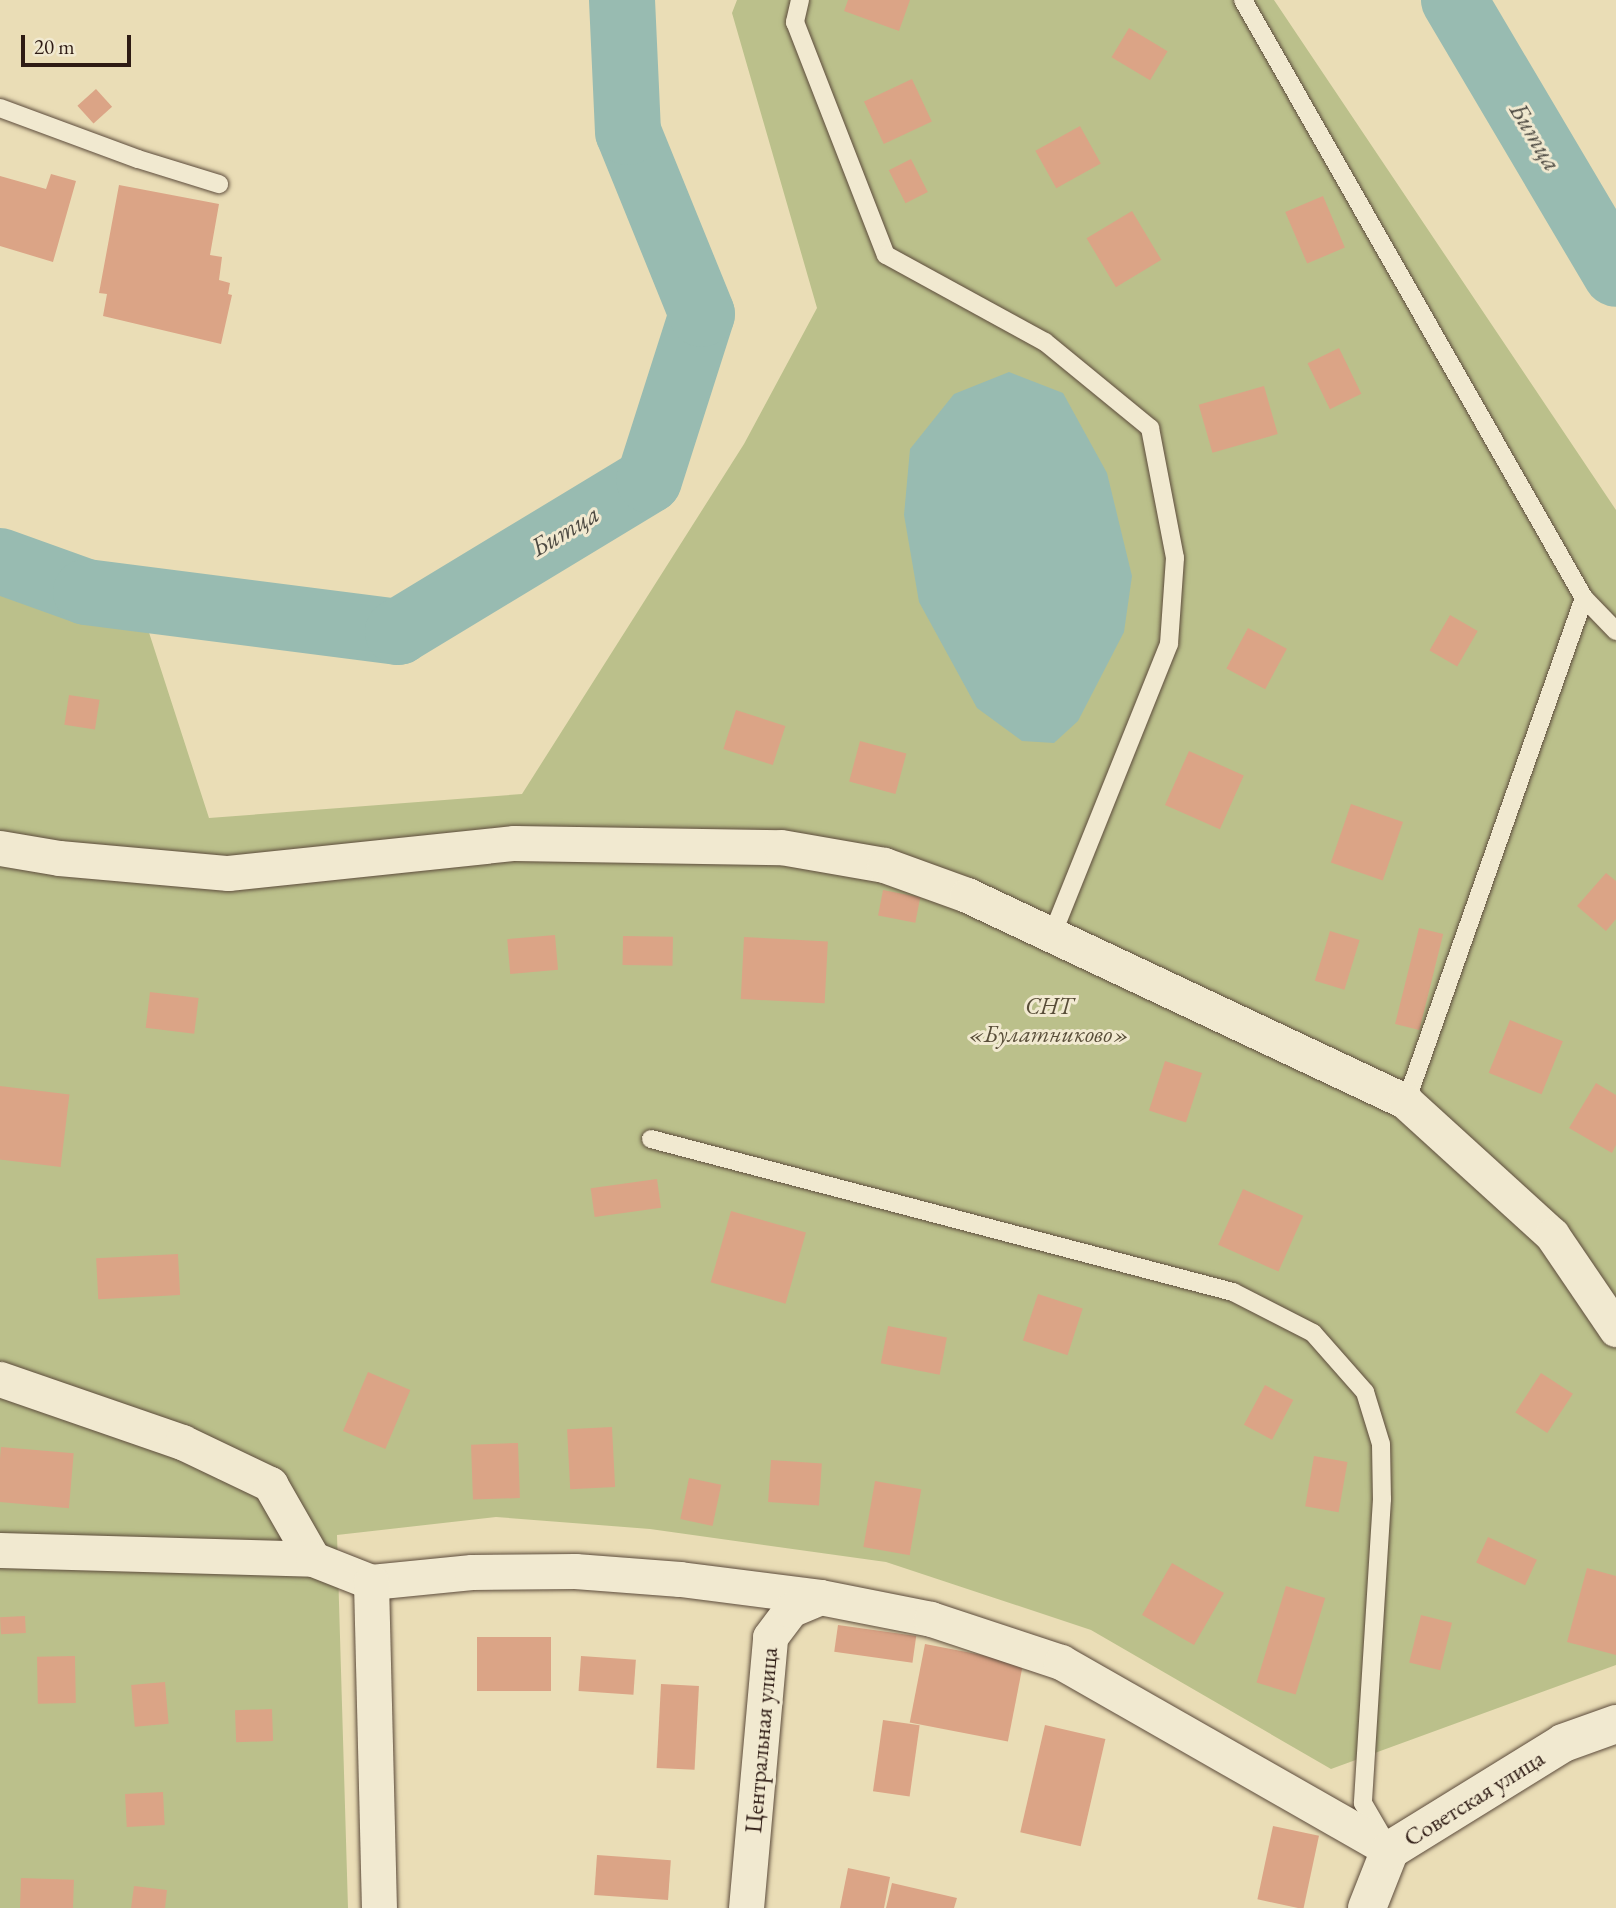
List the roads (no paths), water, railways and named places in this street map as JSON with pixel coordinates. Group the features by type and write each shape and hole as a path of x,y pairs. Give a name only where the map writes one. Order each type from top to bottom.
{"street":[{"path":"0,848 59,858 228,873 514,843 781,847 884,865 967,895 1051,937 1406,1102 1552,1235 1616,1329"},
{"path":"0,1379 182,1442 270,1485 313,1559"},
{"path":"0,1550 313,1559 371,1582 472,1573 575,1571 680,1579 820,1597 931,1619 1061,1662 1390,1850"},
{"path":"371,1582 379,1908"},
{"name":"Центральная улица","path":"746,1908 769,1636 790,1610 820,1597"},
{"name":"Советская улица","path":"1367,1908 1390,1850 1563,1743 1616,1724"}],"lane":[{"path":"800,0 796,22 886,255 1045,342 1150,428 1175,558 1169,644 1051,937"},
{"path":"1242,0 1584,598 1616,631"},
{"path":"0,108 138,159 219,184"},
{"path":"1406,1102 1584,598"},
{"path":"651,1139 1233,1292 1313,1333 1365,1392 1381,1444 1382,1499 1363,1803 1390,1850"}],"water":[{"path":"1009,372 1063,393 1107,473 1132,576 1124,632 1078,721 1054,743 1022,741 977,708 919,602 904,515 910,449 954,394"}],"waterway":[{"name":"Битца","path":"0,561 86,592 398,632 649,480 702,314 628,132 622,0"},
{"name":"Битца","path":"1454,0 1616,274"}],"park label":[{"name":"СНТ «Булатниково»","path":"1049,1020"}]}
